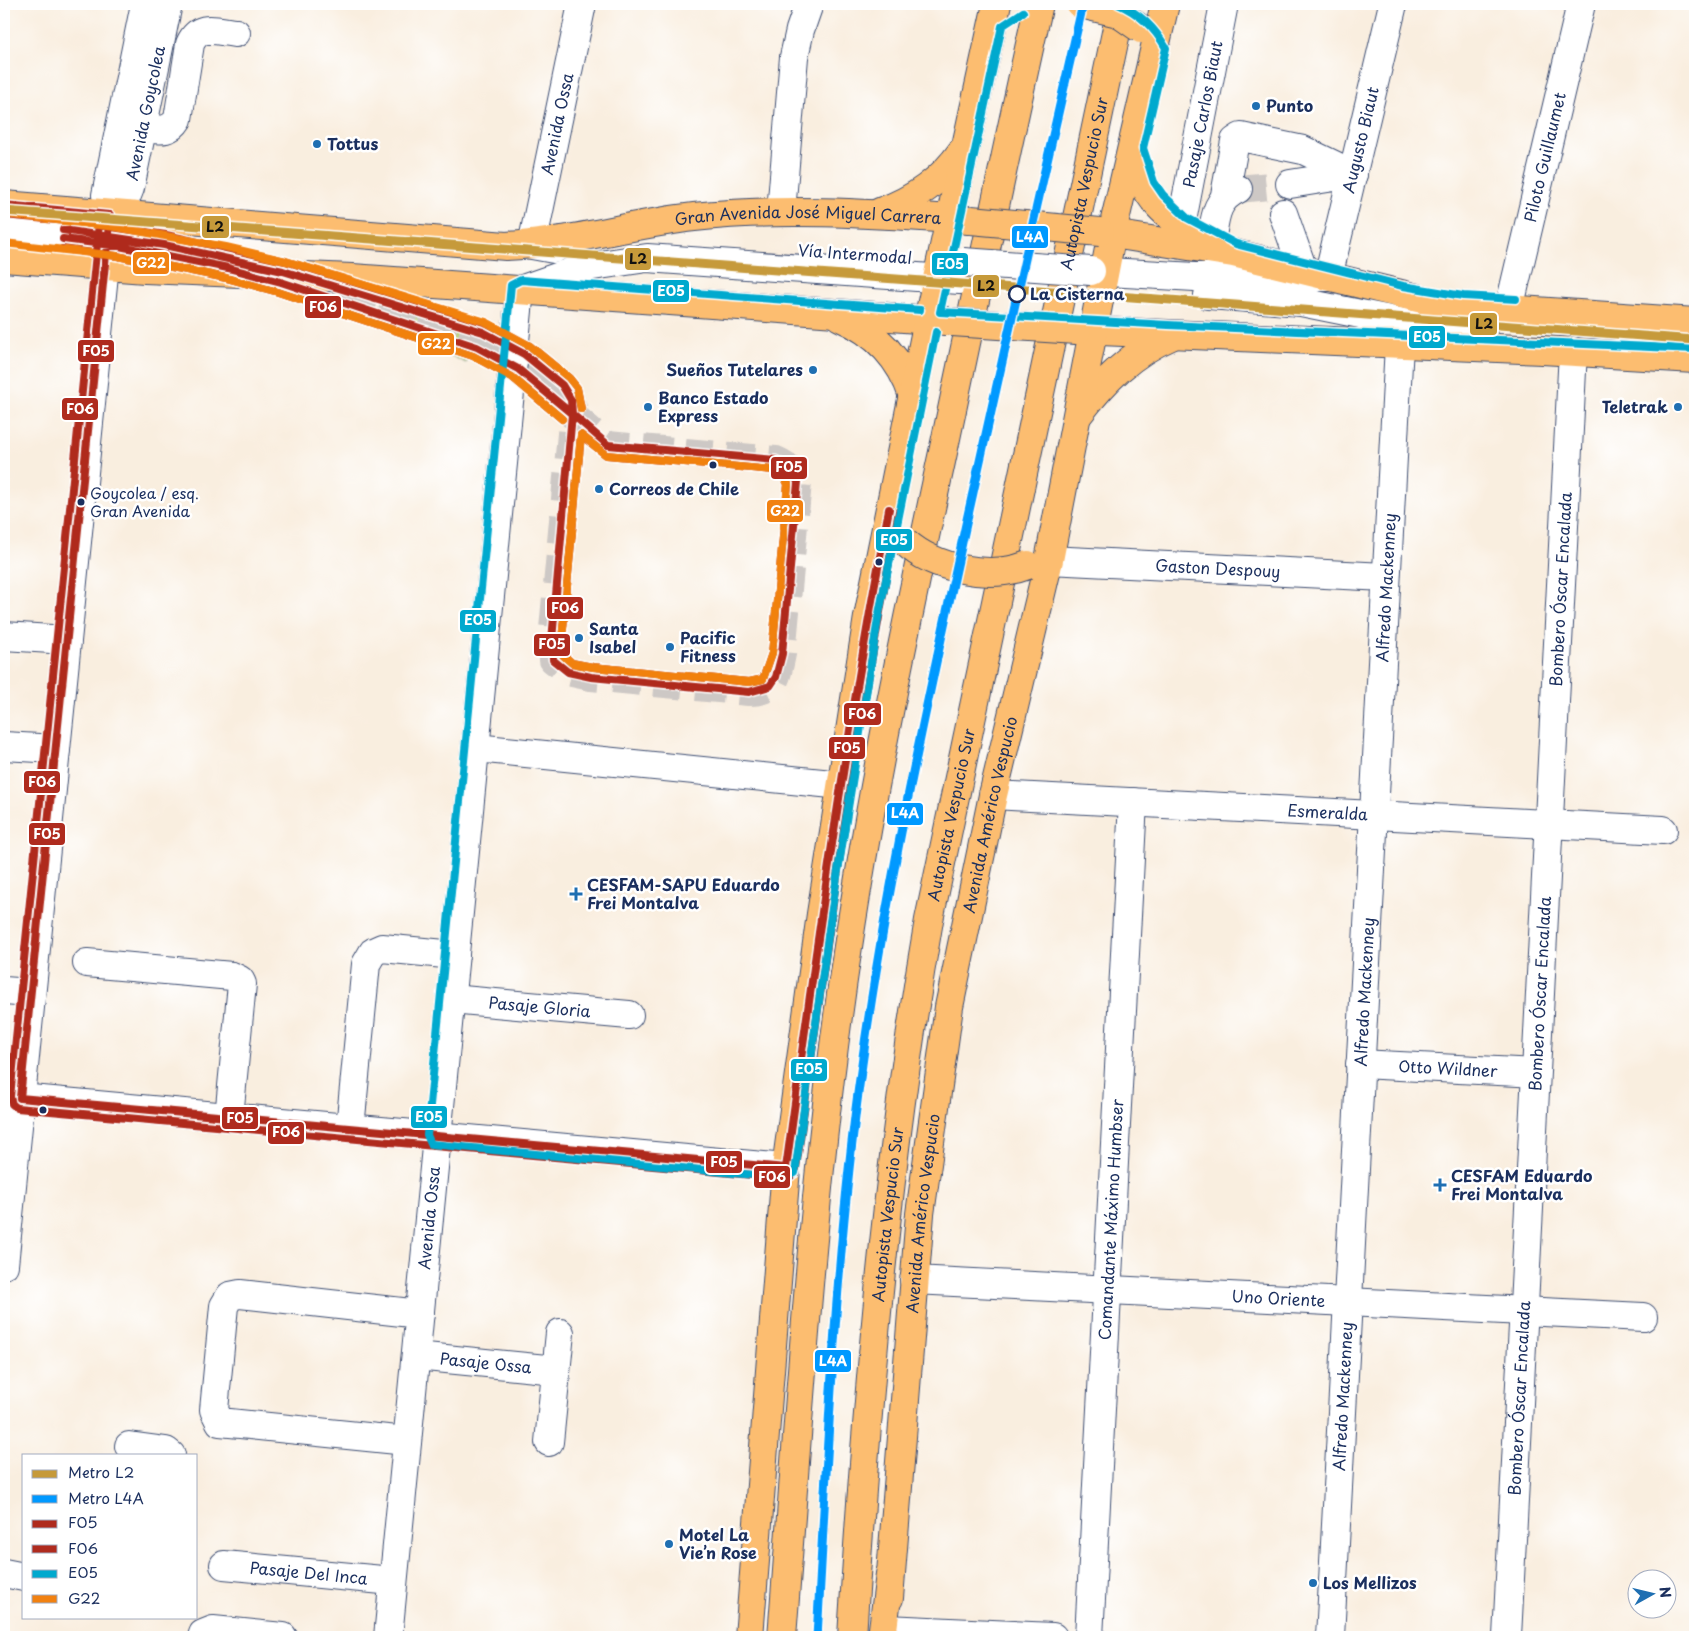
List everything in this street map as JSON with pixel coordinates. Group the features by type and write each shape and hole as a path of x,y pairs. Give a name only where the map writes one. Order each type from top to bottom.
{"main road":[{"path":"749,1637 786,1168 821,914 866,627 913,396 940,321 961,220 965,146 995,12 1018,4"},
{"path":"782,1637 808,1288 820,1165 850,933 894,679 1014,112 1039,4"},
{"path":"1080,4 1118,13 1140,29 1156,51"},
{"name":"Autopista Vespucio Sur","path":"852,1637 875,1315 897,1127 929,920 1005,552 1122,4"},
{"name":"Avenida Américo Vespucio","path":"885,1635 914,1280 938,1076 970,901 1043,558 1075,418 1085,331 1106,232 1133,148 1166,4"},
{"path":"874,214 905,202 933,184 965,146"},
{"path":"1133,148 1138,172 1149,194 1166,215 1181,226 1222,248"},
{"name":"Gran Avenida José Miguel Carrera","path":"4,206 506,246 532,245 692,217 781,212 874,214 1106,232 1222,248 1430,302 1695,322"},
{"path":"4,258 104,266 352,278 1085,331 1573,351 1695,359"},
{"path":"832,314 866,332 887,349 903,371 913,396"},
{"path":"1075,418 1121,365 1147,347 1175,335"},
{"path":"1665,357 1686,349 1695,341"},
{"path":"889,509 896,529 905,542 914,550 933,560 979,571 1000,572 1043,558"}],"street":[{"name":"Avenida Goycolea","path":"5,1249 110,215 106,202 107,186 145,4"},
{"name":"Avenida Goycolea","path":"110,215 127,196 168,4"},
{"name":"Avenida Ossa","path":"532,245 582,4"},
{"path":"781,212 795,50 810,4"},
{"name":"Pasaje Carlos Biaut","path":"1181,226 1224,4"},
{"name":"Augusto Biaut","path":"1315,273 1353,174 1394,4"},
{"name":"Piloto Guillaumet","path":"1509,309 1581,4"},
{"path":"142,128 167,130 178,119 190,44 194,34 202,30 236,33"},
{"path":"1222,248 1217,212 1231,192 1234,141 1241,137 1302,150 1353,174"},
{"path":"1290,184 1353,174"},
{"path":"1282,214 1315,273"},
{"path":"4,224 64,235 4,233"},
{"name":"Vía Intermodal","path":"532,245 553,249 579,249 641,242 678,242 950,270"},
{"name":"Vía Intermodal","path":"520,290 586,267 647,258 950,270 1096,280 1301,302 1542,350"},
{"name":"Vía Intermodal","path":"1096,280 1315,273"},
{"name":"Avenida Ossa","path":"388,1637 520,290"},
{"name":"Alfredo Mackenney","path":"1330,1637 1385,577 1399,345"},
{"name":"Bombero Óscar Encalada","path":"1507,1637 1573,351"},
{"name":"Gaston Despouy","path":"1043,558 1385,577"},
{"path":"4,636 67,640"},
{"path":"4,746 56,749"},
{"path":"476,748 842,785"},
{"name":"Esmeralda","path":"993,795 1664,830"},
{"name":"Comandante Máximo Humbser","path":"1089,1637 1133,802"},
{"path":"350,1128 366,964 370,955 382,948 455,955"},
{"path":"87,962 232,976 240,980 242,984 229,1117"},
{"path":"4,991 31,993"},
{"name":"Pasaje Gloria","path":"451,999 629,1015"},
{"name":"Otto Wildner","path":"1360,1064 1536,1073"},
{"path":"20,1098 786,1168"},
{"name":"Uno Oriente","path":"914,1280 1643,1316"},
{"path":"407,1441 220,1422 214,1410 224,1306 230,1296 240,1294 420,1314"},
{"name":"Pasaje Ossa","path":"549,1442 560,1333"},
{"name":"Pasaje Ossa","path":"416,1356 556,1370"},
{"path":"129,1446 166,1451 170,1454"},
{"name":"Pasaje Del Inca","path":"224,1564 393,1581"},
{"path":"4,1574 22,1577"},
{"path":"202,1637 203,1634 213,1630 283,1637"},
{"path":"885,1635 1053,1637"}],"green space":[{"path":"398,313 475,327 466,363 394,327"}],"tunnel":[{"path":"1238,189 1290,184"},
{"path":"64,230 164,245 271,268"},
{"path":"64,239 119,246 212,264"},
{"path":"268,278 477,347 518,369 608,445 776,460 787,466 798,482 782,654 779,670 774,682 765,689 749,692 591,677 568,672 553,660 552,640 572,423 573,408 568,392 524,354 483,332 315,281"}],"metro line":[{"name":"L4A","path":"817,1637 829,1422 845,1207 862,1064 883,928 937,658 1083,4"},
{"name":"L2","path":"4,211 1695,340"}],"transit line":[{"name":"E05","path":"1118,4 1146,22 1166,48 1143,148 1154,182 1163,195 1187,218 1236,244 1403,286 1463,296 1516,299"},
{"name":"E05","path":"1023,12 1002,26 940,312 1168,325 1695,349"},
{"name":"F05","path":"4,205 110,215 20,1098 786,1168 846,755 889,509"},
{"name":"G22","path":"5,214 116,227 226,247 286,261 486,322 530,346 569,378 577,388 581,409"},
{"name":"F06","path":"4,215 99,224 10,1097 12,1104 17,1108 785,1178 791,1176 796,1169 855,757 899,511"},
{"name":"F06","path":"64,220 166,235 285,261 487,323 530,346 569,378 577,388 581,409"},
{"name":"F05","path":"63,230 164,245 283,271 483,332 524,354 562,385 571,400 572,414"},
{"name":"F05","path":"63,239 119,246 228,268 281,282 477,347 518,369 572,414"},
{"name":"G22","path":"4,243 117,256 226,278 278,292 473,356 512,377 562,419"},
{"name":"F06","path":"62,249 117,256 226,278 278,292 473,356 512,377 562,419"},
{"name":"E05","path":"920,310 521,280 511,285 427,1135 431,1144 785,1178 795,1173 831,915 878,619 936,332"},
{"name":"F05","path":"572,414 608,445 776,460 790,468 798,482 782,654 776,677 770,686 749,692 591,677 568,672 553,660 552,640 572,414"},
{"name":"F06","path":"581,435 606,455 773,470 783,475 788,484 772,653 763,679 749,682 593,667 572,663 563,655 562,640 581,435"},
{"name":"G22","path":"581,435 606,455 773,470 783,475 788,484 772,653 763,679 749,682 593,667 572,663 563,655 562,640 581,435"}],"place":[{"name":"Punto","path":"1256,106"},
{"name":"Tottus","path":"317,144"},
{"name":"La Cisterna","path":"1017,294"},
{"name":"Sueños Tutelares","path":"813,370"},
{"name":"Banco Estado Express","path":"648,407"},
{"name":"Teletrak","path":"1678,407"},
{"name":"Correos de Chile","path":"599,489"},
{"name":"Goycolea / esq. Gran Avenida","path":"81,502"},
{"name":"Santa Isabel","path":"579,638"},
{"name":"Pacific Fitness","path":"670,647"},
{"name":"CESFAM-SAPU Eduardo Frei Montalva","path":"576,894"},
{"name":"CESFAM Eduardo Frei Montalva","path":"1440,1185"},
{"name":"Motel La Vie’n Rose","path":"669,1544"},
{"name":"Los Mellizos","path":"1313,1583"}]}
